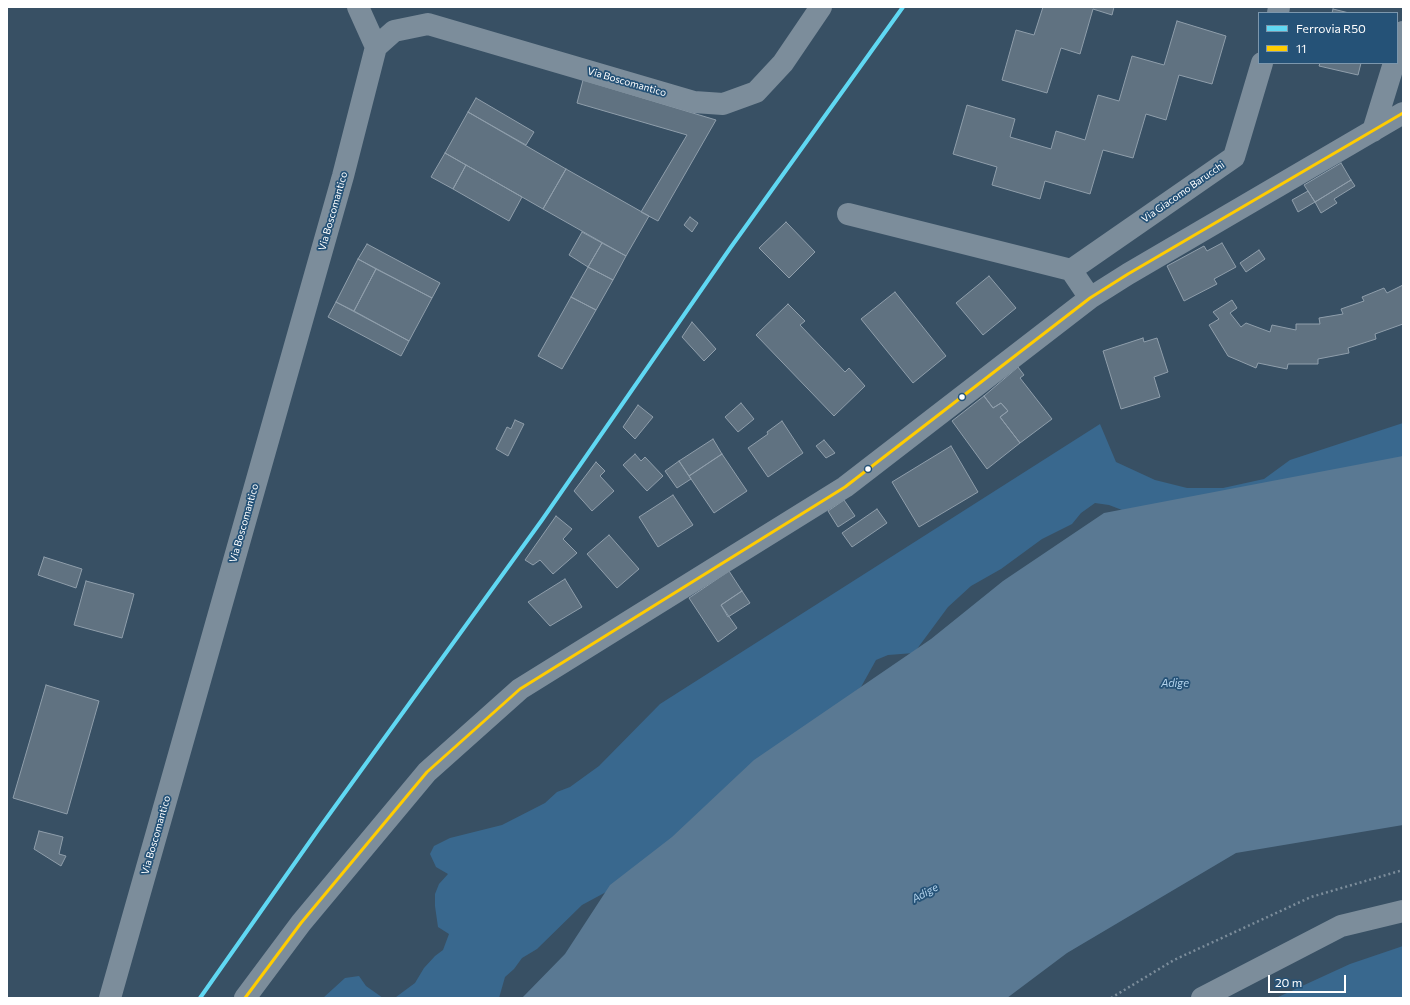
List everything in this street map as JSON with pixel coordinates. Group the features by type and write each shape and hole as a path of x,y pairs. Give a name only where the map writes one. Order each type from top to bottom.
{"street":[{"path":"358,7 376,47"},
{"name":"Via Boscomantico","path":"110,998 340,184 376,47 394,31 428,24 694,102 723,104 756,92 783,63 821,7"},
{"path":"1398,49 1403,32"},
{"name":"Via Giacomo Barucchi","path":"1071,270 1234,157 1262,64"},
{"path":"1373,131 1394,64"},
{"path":"245,998 301,923 427,772 520,688 845,487 1090,298 1128,274 1403,113"},
{"path":"848,214 1071,270 1090,298"},
{"path":"1202,998 1341,926 1403,911"}],"path":[{"path":"1111,998 1174,960 1311,897 1403,870"}],"shaded area":[{"path":"1403,423 1403,459 1135,515 1109,505 1095,503 1081,513 1072,524 1042,539 1001,569 971,586 948,607 914,653 888,655 876,660 861,687 658,864 582,905 537,949 522,958 514,969 505,977 499,998 387,998 396,997 415,983 424,968 443,950 449,934 438,927 435,894 439,884 448,874 436,867 430,854 434,846 450,838 502,825 545,803 557,792 570,787 599,766 660,704 1100,424 1116,462 1155,480 1187,488 1223,488 1264,479 1290,460"},
{"path":"1403,946 1403,998 1276,998 1350,964"},
{"path":"359,976 366,986 383,998 323,998 345,978"}],"water":[{"name":"Adige","path":"1403,456 1403,825 1236,853 1067,953 1007,998 522,998 565,954 610,885 672,837 754,760 931,639 1003,581 1104,513"}],"building":[{"path":"1043,7 1114,7 1112,15 1093,9 1080,54 1061,48 1047,93 1002,80 1016,30 1034,35"},
{"path":"1333,9 1345,12 1332,12"},
{"path":"1177,21 1226,36 1212,84 1179,75 1166,120 1146,114 1133,158 1103,150 1090,194 1045,181 1040,199 992,185 997,167 953,154 967,105 1015,119 1010,137 1051,149 1056,131 1085,140 1098,95 1119,101 1132,56 1164,65"},
{"path":"1320,64 1361,64 1358,75 1319,66"},
{"path":"583,80 716,120 658,221 641,212 687,135 577,103"},
{"path":"476,98 534,132 526,145 468,112"},
{"path":"468,112 566,169 543,209 445,153"},
{"path":"445,153 466,165 453,189 431,177"},
{"path":"1341,163 1351,180 1315,202 1304,185"},
{"path":"466,165 522,197 509,221 453,189"},
{"path":"566,169 649,216 626,256 543,209"},
{"path":"1351,180 1355,186 1334,199 1337,203 1321,213 1315,202"},
{"path":"1308,191 1315,202 1298,212 1292,200"},
{"path":"690,217 698,223 692,232 684,225"},
{"path":"786,222 815,252 789,278 759,248"},
{"path":"582,232 602,243 588,267 569,255"},
{"path":"602,243 626,256 613,280 588,267"},
{"path":"1222,243 1236,267 1214,279 1217,284 1184,301 1167,266 1204,246 1207,251"},
{"path":"367,244 440,283 432,298 358,259"},
{"path":"1259,250 1265,259 1246,272 1240,263"},
{"path":"358,259 376,269 354,311 336,302"},
{"path":"588,267 613,280 596,310 571,297"},
{"path":"376,269 432,298 409,341 354,311"},
{"path":"989,276 1016,308 983,335 956,303"},
{"path":"1403,285 1403,324 1375,334 1376,339 1348,348 1349,353 1318,359 1318,364 1288,364 1287,369 1258,363 1256,368 1228,356 1209,325 1219,319 1213,312 1232,300 1237,308 1230,313 1241,327 1246,323 1270,332 1272,325 1296,330 1296,324 1320,324 1319,318 1343,314 1341,309 1364,301 1362,297 1384,288 1387,293"},
{"path":"895,292 946,356 913,383 861,319"},
{"path":"571,297 596,310 562,369 538,356"},
{"path":"336,302 409,341 401,356 328,317"},
{"path":"788,304 805,321 800,325 845,372 849,368 865,386 834,416 756,335"},
{"path":"692,322 716,349 704,361 682,337"},
{"path":"1143,338 1144,342 1157,338 1168,372 1154,377 1160,397 1121,409 1103,351"},
{"path":"1018,367 1024,375 1020,378 1052,419 1020,443 1000,417 1008,411 1001,403 993,408 984,396"},
{"path":"984,396 993,408 1001,403 1008,411 1000,417 1020,443 987,469 952,421"},
{"path":"741,403 754,419 738,432 725,417"},
{"path":"638,405 653,417 635,439 623,427"},
{"path":"515,420 524,424 508,456 496,449 507,427 511,429"},
{"path":"782,421 803,453 768,477 748,448 768,434 767,432"},
{"path":"713,439 722,454 689,476 679,461"},
{"path":"824,440 835,453 826,458 816,446"},
{"path":"951,446 978,492 919,527 892,482"},
{"path":"635,454 641,461 645,457 663,476 647,491 623,465"},
{"path":"722,454 747,491 714,513 689,476"},
{"path":"679,461 691,479 677,488 665,471"},
{"path":"596,462 605,471 600,476 614,491 592,511 574,491"},
{"path":"673,495 693,525 658,547 639,517"},
{"path":"844,500 855,516 838,527 828,511"},
{"path":"877,509 887,523 852,547 842,533"},
{"path":"556,516 572,529 563,539 577,553 553,574 540,560 533,565 525,560"},
{"path":"609,535 639,569 617,588 587,554"},
{"path":"44,557 82,569 76,588 38,575"},
{"path":"729,571 742,591 721,605 737,628 718,642 689,598"},
{"path":"565,579 582,607 550,626 528,602"},
{"path":"86,581 134,594 122,638 74,625"},
{"path":"742,591 750,603 728,617 721,605"},
{"path":"46,685 99,701 67,814 13,798"},
{"path":"39,831 63,837 59,854 66,856 61,866 34,849"}],"rail line":[{"name":"R50","path":"200,998 318,830 542,520 731,247 903,7"}],"transit line":[{"name":"11","path":"245,998 301,923 427,772 520,689 845,487 1090,298 1128,274 1403,113"}]}
